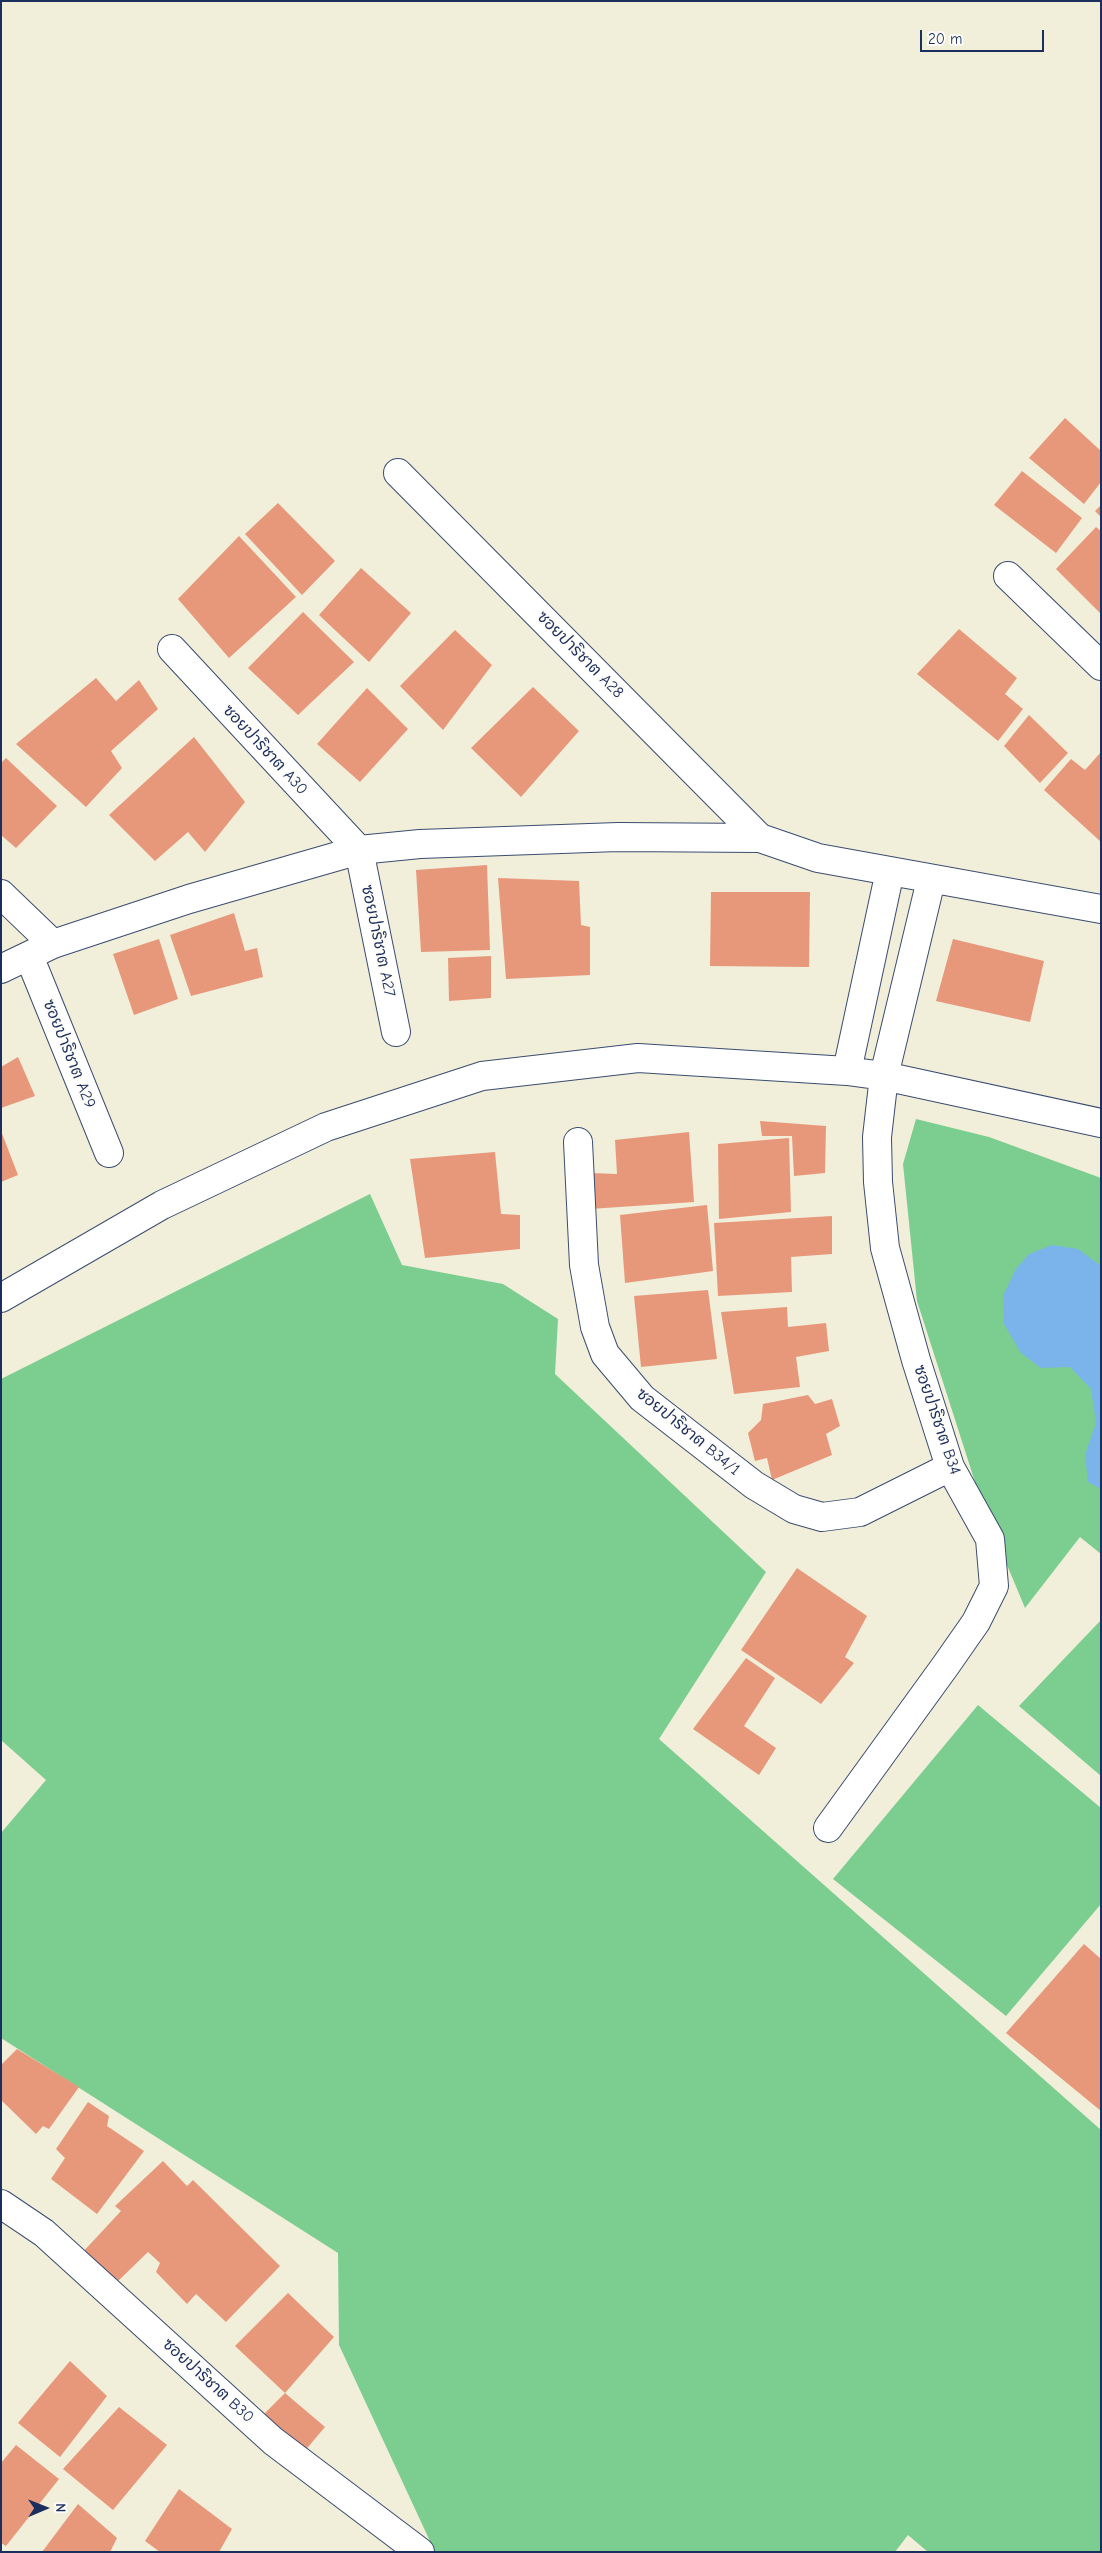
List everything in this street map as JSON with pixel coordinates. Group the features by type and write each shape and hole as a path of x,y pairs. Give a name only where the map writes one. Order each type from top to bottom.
{"street":[{"name":"ซอยปาริชาต A28","path":"398,473 760,838"},
{"path":"1008,576 1101,666"},
{"name":"ซอยปาริชาต A30","path":"172,649 359,850"},
{"path":"1,969 41,950 189,900 359,850 420,844 618,837 760,838 818,858 931,880 1101,909"},
{"name":"ซอยปาริชาต A27","path":"359,850 396,1032"},
{"path":"847,1072 890,871"},
{"name":"ซอยปาริชาต B34","path":"828,1828 976,1622 994,1586 990,1539 950,1466 885,1248 878,1182 877,1137 884,1076 931,880"},
{"path":"1,894 41,950"},
{"name":"ซอยปาริชาต A29","path":"41,950 109,1153"},
{"path":"1,1298 162,1206 326,1126 482,1076 638,1058 847,1072 884,1076 1101,1123"},
{"name":"ซอยปาริชาต B34/1","path":"578,1142 584,1265 595,1327 605,1354 642,1398 754,1485 794,1509 822,1518 860,1512 950,1466"},
{"name":"ซอยปาริชาต B30","path":"1,2204 44,2233 273,2441 420,2552"}],"green space":[{"path":"916,1119 989,1137 1101,1178 1101,1554 1080,1537 1025,1608 984,1510 917,1301 903,1164"},
{"path":"370,1194 402,1265 503,1284 558,1319 555,1374 766,1572 659,1739 1101,2130 1101,2552 928,2552 908,2535 895,2552 435,2552 339,2345 338,2253 1,2038 1,1833 46,1780 1,1740 1,1379"},
{"path":"1101,1620 1101,1776 1019,1706"},
{"path":"978,1705 1101,1808 1101,1904 1006,2016 833,1879"}],"water":[{"path":"1052,1245 1078,1249 1101,1266 1101,1489 1088,1482 1085,1455 1096,1423 1091,1389 1070,1367 1041,1368 1021,1353 1004,1324 1003,1296 1016,1269 1029,1254"}],"building":[{"path":"1065,418 1101,451 1101,482 1084,504 1029,458"},
{"path":"1022,471 1082,518 1056,553 994,505"},
{"path":"278,503 335,561 302,595 245,534"},
{"path":"1101,505 1101,517 1095,511"},
{"path":"1096,527 1101,531 1101,614 1056,569"},
{"path":"239,536 296,597 229,658 178,599"},
{"path":"361,568 411,613 369,662 319,615"},
{"path":"303,612 354,662 298,715 248,668"},
{"path":"959,629 1017,678 1005,694 1023,709 998,741 917,674"},
{"path":"455,630 492,665 443,730 400,686"},
{"path":"96,678 116,701 139,680 158,709 111,751 122,768 86,807 16,744"},
{"path":"533,687 579,731 521,797 471,748"},
{"path":"367,688 408,729 360,782 317,744"},
{"path":"1029,715 1068,753 1040,783 1004,746"},
{"path":"194,737 245,802 205,852 188,832 155,861 109,815"},
{"path":"1101,752 1101,842 1044,790 1071,759 1085,770"},
{"path":"6,758 57,806 16,848 1,835 1,763"},
{"path":"487,865 490,950 421,952 416,870"},
{"path":"498,878 579,881 581,925 590,927 590,975 506,979"},
{"path":"711,892 810,892 809,967 710,966"},
{"path":"234,913 245,951 257,948 263,977 191,996 170,935"},
{"path":"159,939 178,999 134,1015 113,954"},
{"path":"953,939 1044,961 1030,1022 936,1001"},
{"path":"491,956 491,998 449,1001 448,958"},
{"path":"18,1057 35,1096 1,1108 1,1067"},
{"path":"760,1121 826,1126 825,1173 794,1176 792,1136 762,1136"},
{"path":"1,1131 18,1175 1,1182"},
{"path":"689,1132 694,1202 590,1209 591,1173 617,1174 615,1140"},
{"path":"789,1138 791,1212 719,1219 718,1144"},
{"path":"495,1152 501,1214 520,1215 520,1249 425,1258 410,1159"},
{"path":"707,1205 713,1271 625,1283 620,1215"},
{"path":"832,1216 832,1254 791,1257 792,1292 718,1296 714,1223"},
{"path":"708,1290 717,1359 641,1367 634,1296"},
{"path":"787,1307 788,1327 826,1323 829,1351 796,1357 800,1387 734,1394 721,1312"},
{"path":"808,1395 815,1404 832,1399 840,1426 826,1434 832,1455 772,1480 767,1458 755,1461 748,1433 761,1420 763,1404"},
{"path":"797,1568 867,1616 845,1657 854,1663 821,1704 741,1650"},
{"path":"746,1658 775,1678 744,1726 776,1748 759,1775 693,1729"},
{"path":"1084,1944 1101,1959 1101,2111 1006,2033"},
{"path":"17,2049 79,2087 49,2129 43,2126 36,2134 1,2100 1,2065"},
{"path":"88,2102 109,2116 107,2126 144,2151 97,2214 51,2179 65,2158 56,2149"},
{"path":"163,2161 187,2186 193,2180 280,2266 226,2322 196,2294 187,2304 156,2272 160,2263 148,2252 117,2282 81,2254 121,2211 115,2206"},
{"path":"288,2293 334,2337 285,2393 235,2346"},
{"path":"70,2361 107,2396 60,2457 18,2423"},
{"path":"285,2393 325,2427 303,2453 261,2417"},
{"path":"119,2407 167,2445 113,2510 63,2469"},
{"path":"16,2445 59,2479 6,2546 1,2543 1,2463"},
{"path":"179,2489 232,2529 219,2552 160,2552 145,2541"},
{"path":"78,2504 117,2538 110,2552 42,2552"}]}
